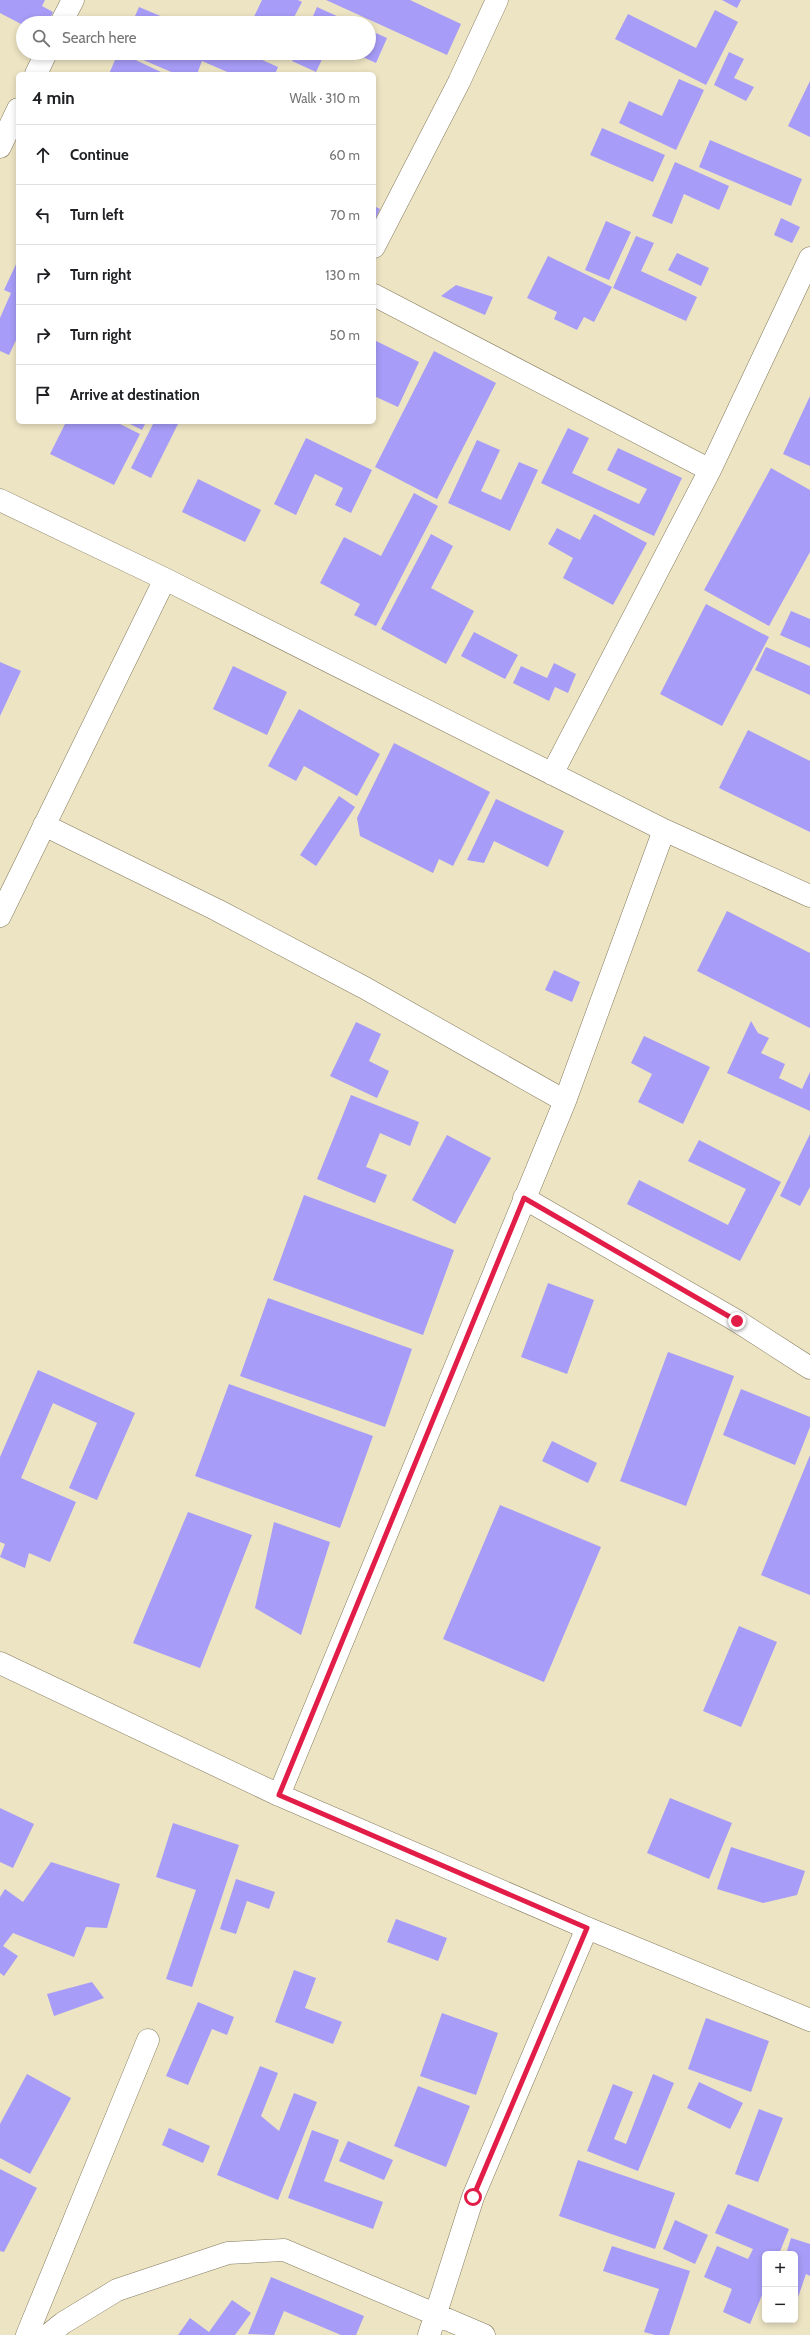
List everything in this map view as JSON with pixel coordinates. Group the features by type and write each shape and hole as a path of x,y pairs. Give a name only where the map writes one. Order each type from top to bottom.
{"street":[{"path":"65,16 73,0"},
{"path":"376,243 458,82 497,0"},
{"path":"37,72 43,60"},
{"path":"0,147 16,113"},
{"path":"552,774 710,470 810,258"},
{"path":"376,296 710,470"},
{"path":"0,500 165,579 664,830 810,896"},
{"path":"0,916 165,579"},
{"path":"44,825 217,910 365,988 565,1101"},
{"path":"279,1795 565,1101 664,830"},
{"path":"524,1198 737,1321 810,1368"},
{"path":"0,1663 279,1795 587,1928 810,2020"},
{"path":"433,2325 473,2197 587,1928"},
{"path":"27,2335 148,2040"},
{"path":"48,2335 63,2323 117,2290 228,2253 284,2250 433,2325 484,2335"}],"building":[{"path":"0,0 45,0 42,6 53,12 51,16 16,16 16,21 0,13"},
{"path":"262,0 298,0 302,2 295,16 254,16"},
{"path":"326,0 410,0 461,24 447,55 376,23 376,16 361,16"},
{"path":"722,0 741,0 737,8"},
{"path":"139,7 160,16 135,16"},
{"path":"317,7 337,16 313,16"},
{"path":"715,10 738,22 706,85 615,39 628,14 696,48"},
{"path":"376,33 387,38 376,63 369,60 376,60"},
{"path":"729,52 744,59 734,78 754,87 746,101 714,85"},
{"path":"115,60 136,60 161,72 110,72"},
{"path":"143,60 262,60 278,67 276,72 227,72 202,61 198,72 171,72"},
{"path":"292,60 322,60 316,72"},
{"path":"679,79 704,90 676,150 619,123 629,101 662,116"},
{"path":"810,81 810,137 788,126"},
{"path":"602,128 665,155 653,182 590,155"},
{"path":"710,140 802,179 791,206 699,167"},
{"path":"675,162 729,186 719,210 684,194 672,224 652,216"},
{"path":"376,207 380,209 376,218"},
{"path":"781,218 800,227 792,243 774,235"},
{"path":"606,221 631,232 609,280 585,270"},
{"path":"636,236 654,243 641,271 697,297 686,321 613,288"},
{"path":"677,253 709,268 701,286 668,270"},
{"path":"548,256 612,287 594,322 584,317 577,330 554,319 557,312 527,298"},
{"path":"16,264 16,340 9,355 0,351 0,318 11,293 4,290"},
{"path":"456,285 493,297 485,315 441,296"},
{"path":"376,341 419,362 398,407 376,397"},
{"path":"434,351 496,383 437,499 375,467"},
{"path":"810,396 810,466 783,454"},
{"path":"65,424 120,424 140,434 114,485 50,454"},
{"path":"130,424 145,424 142,430"},
{"path":"153,424 178,424 151,478 131,468"},
{"path":"568,428 589,438 572,473 639,504 647,489 607,470 618,448 682,478 654,536 541,483"},
{"path":"306,438 372,470 351,513 335,505 343,488 315,474 296,515 274,504"},
{"path":"477,440 500,450 481,491 501,500 519,462 538,470 510,531 448,503"},
{"path":"771,468 810,490 810,552 769,626 704,590"},
{"path":"198,479 261,510 245,542 182,512"},
{"path":"414,493 438,506 376,626 354,615 360,604 320,583 344,537 381,556"},
{"path":"594,514 647,543 613,605 563,578 573,558 548,544 557,528 580,540"},
{"path":"431,534 453,546 431,588 474,611 446,664 381,629"},
{"path":"706,604 769,637 722,726 660,694"},
{"path":"791,611 810,619 810,648 780,635"},
{"path":"474,632 518,655 505,679 461,656"},
{"path":"766,647 810,666 810,695 755,670"},
{"path":"0,662 21,671 0,716"},
{"path":"554,663 576,674 568,693 555,687 549,701 513,683 521,666 547,678"},
{"path":"233,666 287,692 267,735 213,709"},
{"path":"299,709 380,754 357,796 304,766 296,781 268,766"},
{"path":"748,730 810,761 810,832 719,788"},
{"path":"394,743 490,792 453,866 439,859 433,873 360,836 357,818"},
{"path":"339,796 355,807 316,866 300,855"},
{"path":"496,799 564,831 548,867 494,841 484,863 467,860"},
{"path":"727,911 810,953 810,1028 697,971"},
{"path":"554,970 580,982 572,1002 545,990"},
{"path":"751,1021 758,1033 769,1038 761,1053 785,1064 779,1078 802,1089 810,1072 810,1111 727,1073"},
{"path":"356,1022 381,1034 369,1061 389,1071 377,1098 330,1076"},
{"path":"644,1036 710,1067 683,1124 638,1102 652,1074 631,1063"},
{"path":"351,1095 419,1122 410,1146 380,1133 366,1167 387,1175 375,1203 317,1179"},
{"path":"810,1134 810,1187 800,1206 780,1196"},
{"path":"447,1135 491,1158 455,1224 412,1200"},
{"path":"699,1140 781,1182 740,1261 627,1204 639,1180 728,1225 746,1189 688,1161"},
{"path":"304,1195 454,1250 423,1335 273,1280"},
{"path":"548,1283 594,1300 567,1374 521,1357"},
{"path":"268,1298 412,1349 385,1427 240,1376"},
{"path":"668,1352 734,1376 686,1506 620,1481"},
{"path":"38,1370 135,1413 97,1500 69,1488 97,1423 53,1403 21,1478 76,1502 50,1562 29,1553 25,1568 0,1557 5,1544 0,1542 0,1457"},
{"path":"229,1384 373,1436 340,1528 195,1476"},
{"path":"741,1389 810,1417 810,1427 795,1465 723,1435"},
{"path":"552,1441 597,1463 588,1483 542,1461"},
{"path":"810,1455 810,1595 761,1575"},
{"path":"500,1505 601,1547 544,1682 443,1639"},
{"path":"188,1512 252,1535 200,1668 133,1643"},
{"path":"274,1522 330,1542 301,1635 255,1608"},
{"path":"739,1626 777,1642 741,1727 703,1711"},
{"path":"670,1798 732,1823 709,1879 647,1853"},
{"path":"0,1808 34,1824 13,1868 0,1862"},
{"path":"173,1823 239,1845 192,1987 166,1979 196,1890 156,1877"},
{"path":"731,1847 805,1871 797,1895 763,1903 717,1889"},
{"path":"51,1862 120,1884 107,1928 86,1927 74,1957 13,1933 3,1946 18,1956 4,1976 0,1973 0,1897 5,1889 23,1902"},
{"path":"236,1879 275,1892 269,1909 247,1901 236,1934 220,1929"},
{"path":"396,1919 447,1938 438,1961 387,1942"},
{"path":"294,1970 316,1978 305,2008 342,2022 333,2044 275,2022"},
{"path":"92,1982 104,1998 54,2016 47,1994"},
{"path":"198,2002 234,2017 227,2035 212,2029 188,2085 166,2076"},
{"path":"442,2013 498,2033 476,2095 420,2076"},
{"path":"706,2018 769,2041 751,2092 688,2069"},
{"path":"260,2066 278,2073 261,2116 279,2131 294,2093 317,2102 278,2200 217,2175"},
{"path":"27,2074 71,2098 30,2174 0,2158 0,2124"},
{"path":"653,2074 674,2083 638,2171 587,2151 613,2084 633,2092 614,2139 626,2144"},
{"path":"699,2082 743,2103 730,2129 687,2108"},
{"path":"418,2086 470,2106 446,2167 394,2146"},
{"path":"759,2109 783,2118 758,2182 735,2174"},
{"path":"169,2128 210,2146 203,2163 162,2145"},
{"path":"312,2130 339,2140 324,2181 383,2202 373,2229 288,2198"},
{"path":"348,2141 393,2160 384,2180 339,2161"},
{"path":"578,2160 675,2193 655,2249 559,2216"},
{"path":"0,2169 37,2188 4,2252 0,2251"},
{"path":"728,2204 789,2229 780,2251 762,2251 762,2295 750,2324 723,2312 732,2289 704,2277 717,2246 748,2259 753,2249 715,2233"},
{"path":"675,2220 708,2235 695,2264 663,2249"},
{"path":"791,2238 810,2244 810,2276 806,2274 798,2297 798,2251 787,2251"},
{"path":"612,2246 690,2271 669,2335 655,2335 644,2332 659,2289 603,2271"},
{"path":"271,2277 364,2316 356,2335 341,2335 284,2311 274,2335 248,2334"},
{"path":"232,2300 251,2313 235,2335 178,2335 190,2318 209,2332"}],"route":[{"path":"473,2197 587,1928 279,1795 524,1198 737,1321"}]}
